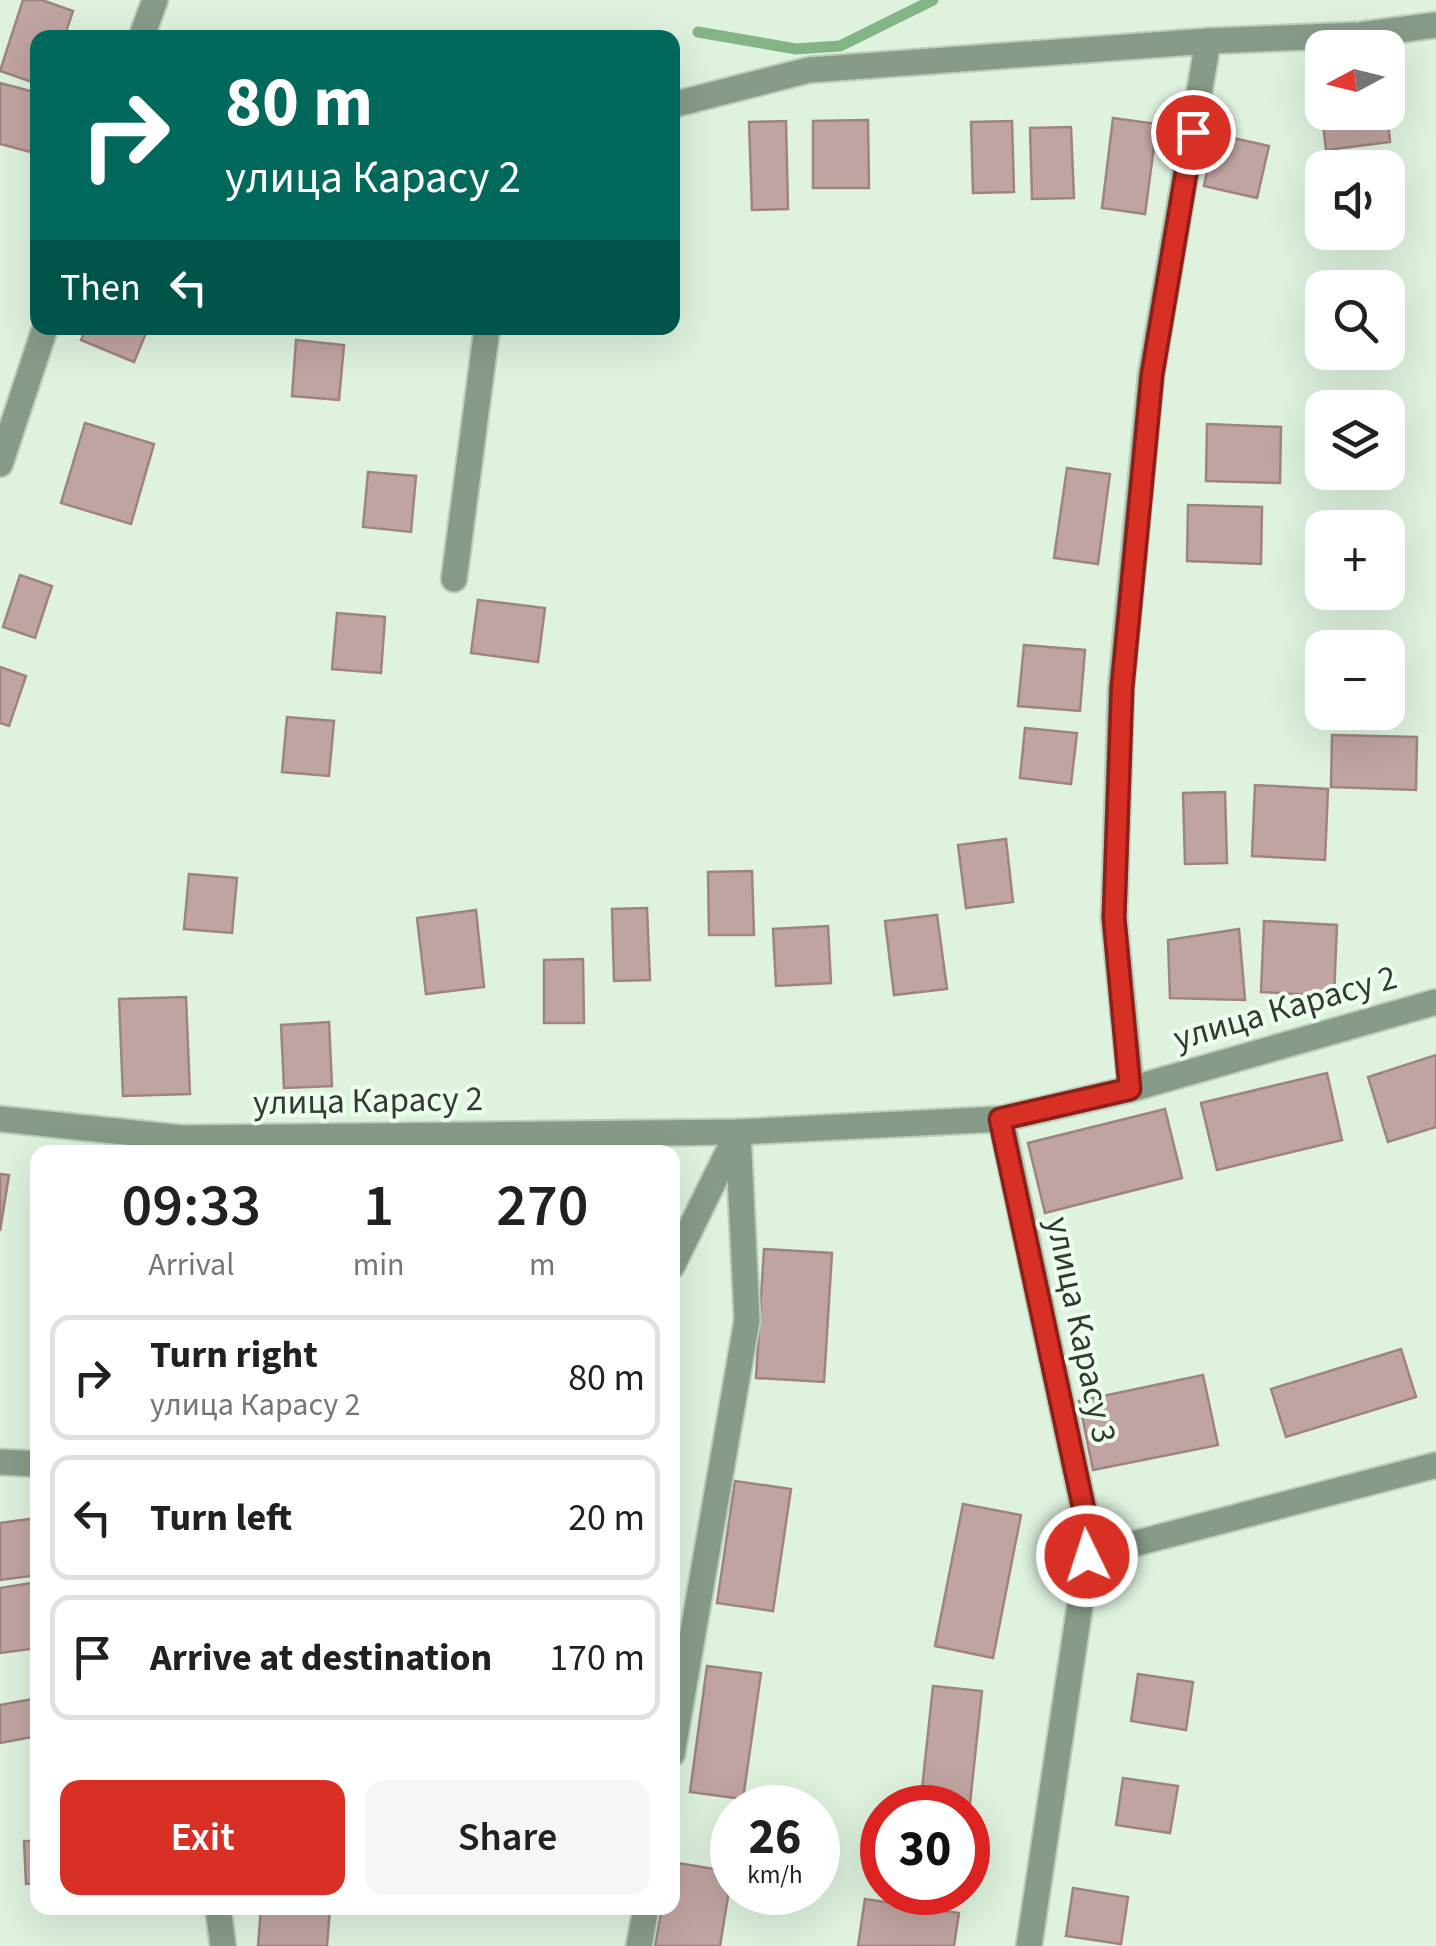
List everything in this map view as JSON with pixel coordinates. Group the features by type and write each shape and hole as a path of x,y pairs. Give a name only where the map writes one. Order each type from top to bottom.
{"street":[{"path":"145,30 155,0"},
{"path":"680,103 809,70 1360,34 1436,25"},
{"path":"1130,1089 1114,918 1122,688 1152,375 1208,41"},
{"path":"0,464 42,335"},
{"path":"454,579 485,335"},
{"name":"улица Карасу 2","path":"0,1119 182,1138 738,1132 1000,1119 1130,1089 1436,1002"},
{"name":"улица Карасу 3","path":"1000,1119 1090,1538 1029,1946"},
{"path":"680,1250 738,1132"},
{"path":"680,1708 747,1320 738,1132"},
{"path":"0,1462 30,1464"},
{"path":"1087,1556 1436,1466"},
{"path":"219,1915 222,1946"},
{"path":"639,1946 645,1915"}],"building":[{"path":"23,0 42,0 73,11 67,30 30,30 30,81 0,71"},
{"path":"0,83 30,91 30,152 0,144"},
{"path":"1113,118 1157,124 1145,214 1102,208"},
{"path":"868,120 869,188 813,188 813,121"},
{"path":"786,121 788,209 752,210 749,122"},
{"path":"1012,121 1014,192 973,193 971,122"},
{"path":"1071,127 1074,198 1032,199 1030,128"},
{"path":"1324,130 1389,130 1390,142 1326,150"},
{"path":"1215,134 1269,146 1257,198 1204,186"},
{"path":"83,335 145,335 134,362 81,340"},
{"path":"296,340 344,345 339,400 292,396"},
{"path":"85,423 154,444 131,524 61,503"},
{"path":"1207,424 1281,427 1280,483 1206,481"},
{"path":"1067,468 1110,474 1098,564 1054,558"},
{"path":"368,472 416,476 411,532 363,527"},
{"path":"1188,505 1262,507 1261,564 1187,561"},
{"path":"20,575 52,586 35,638 3,627"},
{"path":"478,600 545,608 538,662 471,653"},
{"path":"337,613 385,617 381,673 332,669"},
{"path":"1024,645 1085,650 1080,711 1018,706"},
{"path":"0,667 26,676 9,726 0,723"},
{"path":"287,717 334,721 329,776 282,772"},
{"path":"1025,728 1077,733 1071,784 1020,778"},
{"path":"1332,735 1417,737 1416,790 1331,787"},
{"path":"1255,785 1328,789 1325,860 1252,856"},
{"path":"1225,792 1227,863 1185,864 1183,793"},
{"path":"1006,839 1013,902 966,908 958,845"},
{"path":"752,871 754,935 709,935 708,872"},
{"path":"189,874 237,878 232,933 184,929"},
{"path":"647,908 650,980 614,981 612,909"},
{"path":"476,910 484,987 426,994 417,918"},
{"path":"937,915 947,989 894,995 885,921"},
{"path":"1264,921 1337,925 1334,996 1261,992"},
{"path":"828,926 831,983 776,986 773,929"},
{"path":"1239,929 1245,1000 1170,998 1168,940"},
{"path":"583,959 584,1023 544,1023 544,960"},
{"path":"186,997 190,1094 123,1096 119,999"},
{"path":"329,1022 332,1086 284,1088 281,1025"},
{"path":"1436,1055 1436,1127 1388,1142 1368,1077"},
{"path":"1327,1073 1342,1140 1217,1170 1201,1103"},
{"path":"1165,1109 1182,1178 1045,1213 1028,1143"},
{"path":"0,1174 9,1175 0,1231"},
{"path":"764,1249 832,1253 824,1382 756,1378"},
{"path":"1401,1349 1416,1397 1286,1437 1271,1389"},
{"path":"1203,1375 1218,1445 1093,1470 1079,1401"},
{"path":"735,1481 791,1489 773,1611 717,1603"},
{"path":"963,1504 1021,1515 993,1658 935,1646"},
{"path":"30,1519 30,1576 0,1580 0,1523"},
{"path":"30,1583 30,1649 0,1653 0,1588"},
{"path":"707,1666 761,1673 745,1785 710,1785 710,1795 690,1792"},
{"path":"1138,1674 1193,1682 1186,1730 1131,1721"},
{"path":"933,1686 982,1691 972,1785 922,1785"},
{"path":"30,1699 30,1737 0,1743 0,1705"},
{"path":"1123,1778 1178,1786 1170,1833 1116,1825"},
{"path":"24,1841 30,1841 30,1884 26,1884"},
{"path":"680,1863 710,1868 710,1915 725,1915 720,1946 655,1946 661,1915 680,1915"},
{"path":"1073,1888 1128,1897 1121,1944 1066,1936"},
{"path":"260,1915 329,1915 327,1946 258,1946"},
{"path":"863,1915 959,1915 954,1946 858,1946"}],"waterway":[{"path":"698,32 796,49 840,46 933,0"}],"route":[{"path":"1087,1556 1090,1538 1000,1119 1130,1089 1114,918 1122,688 1152,375 1193,132"}]}
